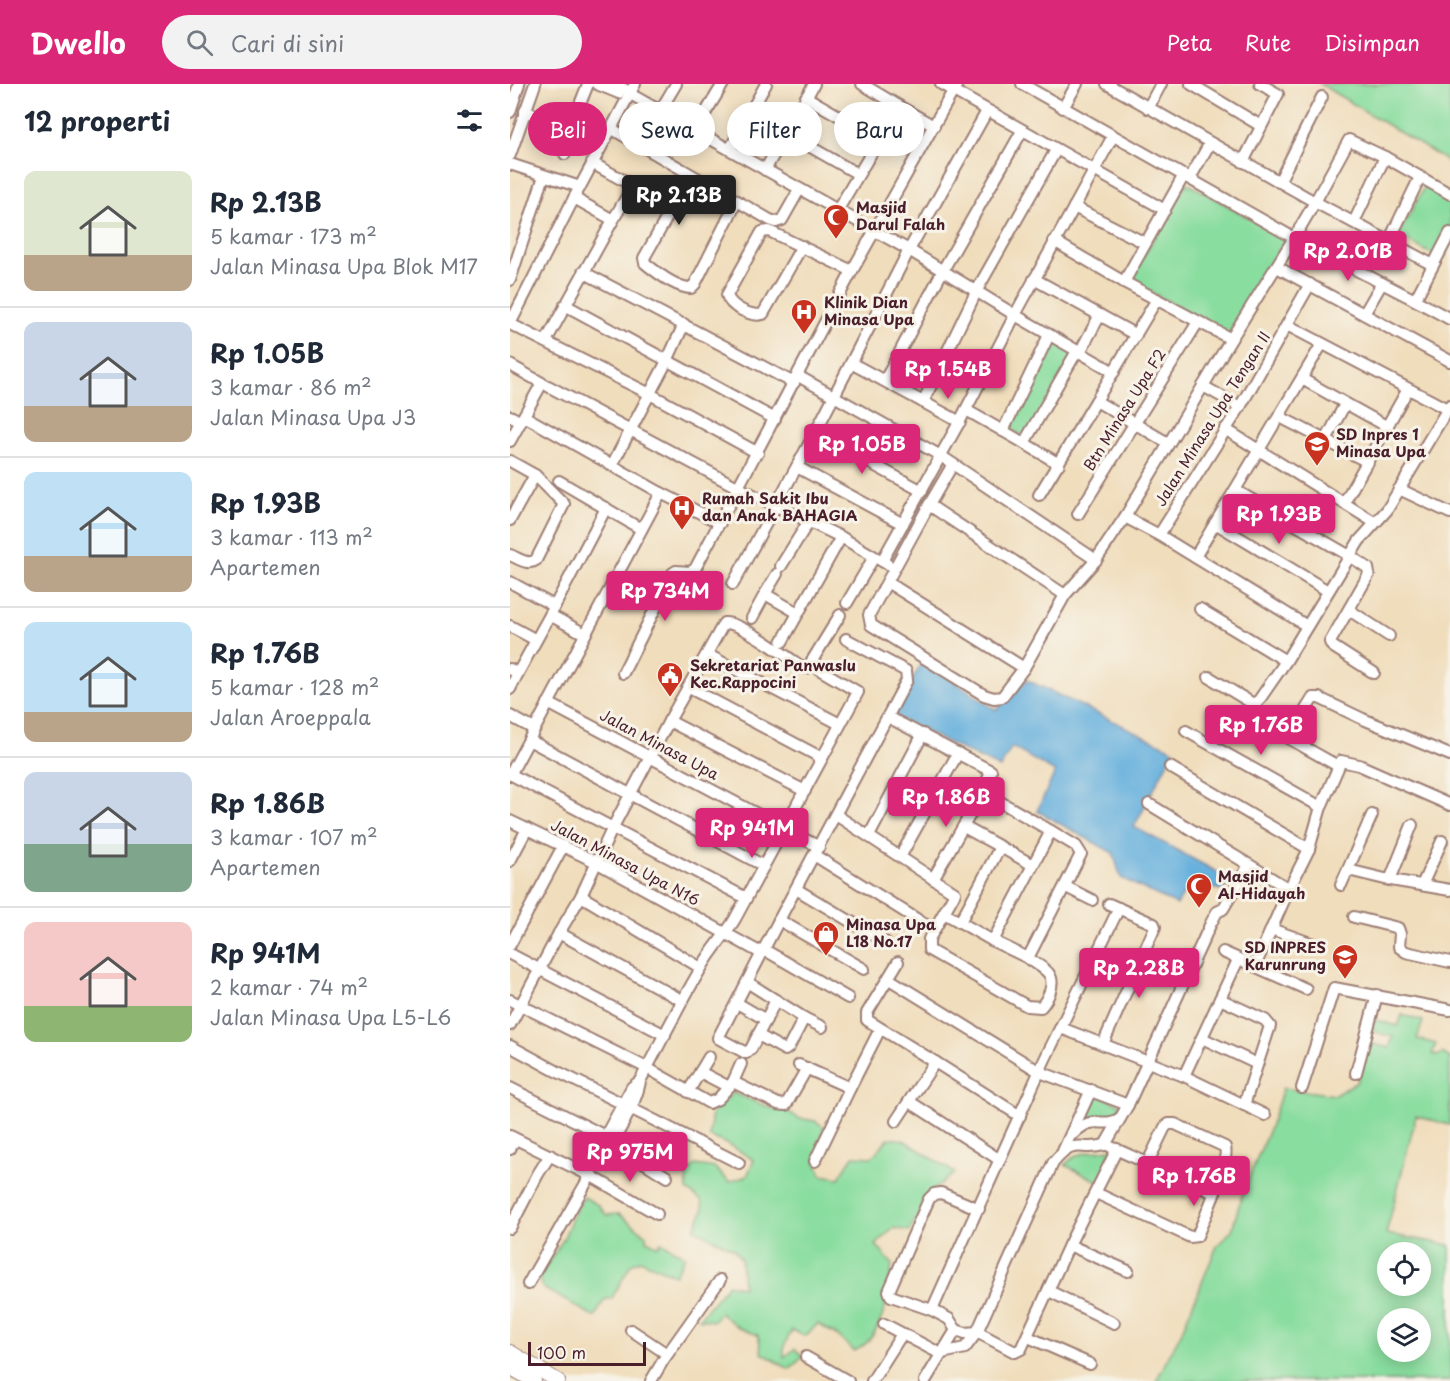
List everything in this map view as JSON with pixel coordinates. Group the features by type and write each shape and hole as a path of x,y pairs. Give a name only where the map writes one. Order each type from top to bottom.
{"main road":[{"path":"510,1352 558,1381"},
{"path":"510,1367 534,1381"}],"street":[{"path":"510,112 519,84"},
{"path":"510,155 535,84"},
{"path":"581,102 588,84"},
{"path":"597,84 631,92"},
{"path":"614,84 646,102"},
{"path":"665,102 676,84"},
{"path":"712,102 723,84"},
{"path":"756,102 766,84"},
{"path":"803,102 814,84"},
{"path":"862,84 894,102"},
{"path":"941,84 955,87 987,111 1165,210"},
{"path":"1063,108 1077,84"},
{"path":"1107,84 1315,202 1433,265"},
{"path":"1148,108 1161,84"},
{"path":"1191,84 1261,126"},
{"path":"1243,162 1278,94 1260,84"},
{"path":"1025,85 1294,238 1450,319"},
{"path":"623,673 673,573 676,571 690,572 695,569 873,231 955,87"},
{"path":"631,92 510,324 650,394 758,453"},
{"path":"806,97 834,113"},
{"path":"1279,182 1322,98"},
{"path":"733,584 815,434 909,250 987,111"},
{"path":"924,120 934,126"},
{"path":"612,129 776,222 782,220 799,190"},
{"path":"885,380 943,270 1022,131"},
{"path":"847,603 903,524 922,491 1054,241 1113,136"},
{"path":"953,464 869,615 871,625 990,698 999,698 1024,669 1065,595 1096,560 1125,517 1231,339 1277,267 1349,140 1385,157 1450,194"},
{"path":"1124,282 1165,210 1210,143"},
{"path":"923,402 977,290 1056,150"},
{"path":"822,154 858,174"},
{"path":"742,156 909,250 1114,372"},
{"path":"765,170 773,156"},
{"path":"837,211 869,156"},
{"path":"1353,222 1385,157"},
{"path":"510,164 580,187"},
{"path":"546,341 630,189 592,164"},
{"path":"691,175 644,258 650,268 682,287 692,288 695,284 737,201"},
{"path":"510,280 544,176"},
{"path":"1389,241 1420,177"},
{"path":"574,198 613,220"},
{"path":"1074,207 1145,243"},
{"path":"802,246 763,314 757,316 732,305 727,295 762,232 770,231 802,246 852,270"},
{"path":"1415,300 1450,233"},
{"path":"1054,241 1124,282 1231,339"},
{"path":"1277,267 1450,361"},
{"path":"583,272 684,324 835,396 941,456 1096,560"},
{"path":"1034,279 1136,335"},
{"path":"1364,314 1382,283"},
{"name":"Jalan Minasa Upa Tengan II","path":"1159,535 1240,407 1310,284"},
{"path":"1040,495 1158,299"},
{"path":"565,305 775,419"},
{"path":"1024,443 1100,315"},
{"name":"Btn Minasa Upa F2","path":"1078,514 1198,322"},
{"path":"612,465 668,361 684,324"},
{"path":"1241,726 1286,661 1350,556 1374,522 1382,516 1449,407 1408,389 1287,325"},
{"path":"1003,431 1049,335"},
{"path":"1195,557 1322,344"},
{"path":"851,363 960,422"},
{"path":"510,365 739,488 841,537 895,569"},
{"path":"1302,380 1388,427"},
{"path":"510,441 545,384"},
{"path":"1203,386 1240,407"},
{"path":"1344,503 1408,389"},
{"path":"1096,401 1168,443"},
{"path":"1326,440 1345,404"},
{"path":"966,410 1059,464"},
{"path":"510,416 522,419 720,523"},
{"path":"1280,417 1368,462"},
{"path":"1226,429 1374,522"},
{"path":"815,434 922,491"},
{"path":"510,461 535,475 562,500 564,507 536,560 531,563 525,562 510,555"},
{"path":"797,468 903,524"},
{"path":"510,520 535,475"},
{"path":"559,481 641,529"},
{"path":"1399,489 1449,511"},
{"path":"1235,490 1366,567 1369,572 1330,644 1374,673"},
{"path":"661,493 511,770 612,829 746,898"},
{"path":"929,505 1065,595"},
{"path":"510,689 514,671 536,640 606,508"},
{"path":"1125,517 1159,535 1307,626"},
{"path":"752,618 768,596 779,570 809,521"},
{"path":"1215,523 1328,591"},
{"path":"782,642 841,537"},
{"path":"510,582 585,634"},
{"path":"887,582 1024,669"},
{"path":"768,596 798,613"},
{"path":"1200,609 1286,661"},
{"path":"1349,610 1389,636"},
{"path":"510,1025 515,1003 541,969 581,896 612,829 723,624 729,622 743,628 802,667 807,668 840,615"},
{"path":"510,626 536,640"},
{"path":"776,1000 751,1049 746,1053 715,1037 737,1003 762,951 907,680 907,674 846,639"},
{"path":"708,655 840,724"},
{"path":"528,1284 592,1171 596,1155 609,1139 626,1106 632,1087 640,1081 714,946 726,934 858,692 810,664"},
{"path":"1209,677 1255,705"},
{"path":"688,687 822,758"},
{"path":"1450,755 1316,697 1306,706 1288,738 1339,764 1359,765 1450,805"},
{"name":"Jalan Minasa Upa","path":"548,703 784,829 934,930"},
{"path":"510,716 534,729"},
{"path":"888,717 991,771 983,792 933,879"},
{"path":"669,721 804,791"},
{"path":"1186,731 1321,807"},
{"path":"869,836 923,734"},
{"path":"529,740 764,866"},
{"path":"900,857 958,753"},
{"path":"1255,966 1309,849 1321,807 1339,764"},
{"path":"1170,767 1309,849"},
{"path":"983,792 1079,848 1081,854 1028,958"},
{"path":"1149,804 1289,889"},
{"path":"836,815 970,901"},
{"path":"1341,885 1372,815"},
{"name":"Jalan Minasa Upa N16","path":"510,821 596,862 848,998"},
{"path":"1390,880 1412,825"},
{"path":"964,827 1033,865"},
{"path":"510,861 527,829"},
{"path":"993,941 1051,831"},
{"path":"1422,885 1442,842"},
{"path":"510,945 563,846"},
{"path":"960,922 1000,847"},
{"path":"1105,1145 1128,1105 1210,923 1223,909 1249,865"},
{"path":"1348,870 1450,890"},
{"path":"1066,887 1092,900"},
{"path":"796,889 885,942"},
{"path":"944,913 1028,958 1050,974 1049,992 1041,1008 1027,1006 929,950 928,942 955,893"},
{"path":"581,896 701,968"},
{"path":"932,1311 1061,1029 1114,906 1154,924 1155,928 1103,1044"},
{"path":"1354,917 1398,928 1399,947 1406,952 1450,962"},
{"path":"779,920 864,969"},
{"path":"1272,929 1316,945"},
{"path":"559,933 683,1001"},
{"path":"1223,952 1305,988"},
{"path":"510,954 665,1035"},
{"path":"1184,1076 1238,960"},
{"path":"898,962 867,1014 867,1020 1020,1116"},
{"path":"888,979 1040,1072 1128,1105"},
{"path":"747,982 822,1027"},
{"path":"1302,1088 1333,990 1340,988 1450,1010"},
{"path":"1356,1073 1377,995"},
{"path":"1220,999 1269,1023 1269,1030 1244,1105"},
{"path":"515,1003 647,1068 709,1103 718,1099 731,1084 741,1064"},
{"path":"737,1003 766,1020"},
{"path":"758,1035 786,1049 804,1018"},
{"path":"1061,1029 1184,1076 1265,1115"},
{"path":"816,1161 877,1035"},
{"path":"1202,1038 1257,1064"},
{"path":"510,1046 740,1163"},
{"path":"688,1092 709,1057"},
{"path":"896,1122 934,1062"},
{"path":"700,1072 778,1104 786,1105 803,1066 850,1088"},
{"path":"510,1089 609,1139 667,1177"},
{"path":"884,1324 941,1353 965,1348 977,1332 1053,1163 1063,1151 1091,1090"},
{"path":"910,1102 1000,1160"},
{"path":"1069,1137 1088,1123 1114,1122 1120,1118"},
{"path":"1096,1194 1193,1238 1197,1236 1226,1157 1225,1147 1175,1124 1169,1124 1165,1127 1147,1164"},
{"path":"510,1149 513,1137 550,1155 592,1171 657,1214"},
{"path":"1063,1151 1079,1145 1092,1147 1105,1145 1214,1193"},
{"path":"979,1209 941,1193 934,1194 929,1199 889,1291 891,1296 949,1319 956,1330 969,1334 977,1332 1015,1352 1021,1349 1028,1337 1069,1245 1117,1149"},
{"path":"510,1228 550,1155"},
{"path":"1069,1245 1128,1271"},
{"path":"651,1381 667,1354 720,1280"},
{"path":"1048,1291 1114,1323"},
{"path":"631,1330 667,1354"},
{"path":"926,1381 956,1330"},
{"path":"872,1381 902,1334"},
{"path":"1028,1337 1090,1364"},
{"path":"806,1357 848,1381"}],"green space":[{"path":"1320,84 1450,84 1450,163"},
{"path":"1427,182 1450,195 1450,233 1437,257 1398,236"},
{"path":"1187,183 1287,239 1228,334 1129,280"},
{"path":"1050,338 1079,354 1030,439 1008,428"},
{"path":"1402,1015 1423,1021 1417,1039 1436,1044 1432,1054 1438,1056 1442,1053 1450,1058 1450,1125 1416,1116 1386,1234 1450,1245 1450,1381 1156,1381 1181,1333 1217,1246 1232,1230 1242,1195 1272,1122 1283,1088 1335,1095 1357,1082 1370,1043 1389,1048 1393,1037 1372,1031 1375,1020 1398,1026"},
{"path":"733,1093 776,1110 786,1110 798,1118 815,1121 824,1127 816,1161 821,1175 839,1178 853,1156 872,1157 889,1138 904,1140 955,1173 933,1190 909,1231 893,1228 876,1245 892,1264 887,1301 872,1336 854,1351 838,1336 818,1324 805,1336 792,1330 784,1346 784,1357 795,1349 803,1357 789,1369 762,1353 758,1335 739,1328 720,1313 713,1321 699,1319 728,1284 743,1287 741,1259 734,1249 694,1229 703,1211 702,1201 687,1190 686,1175 695,1165 715,1168 729,1182 747,1176 754,1160 709,1136 712,1113"},
{"path":"1096,1094 1121,1105 1110,1117 1086,1118 1084,1116"},
{"path":"1113,1150 1099,1182 1065,1165 1074,1157"},
{"path":"584,1197 598,1205 606,1215 619,1214 646,1235 647,1240 658,1246 661,1242 685,1256 675,1275 640,1260 631,1264 612,1298 604,1300 595,1317 543,1288 539,1277 563,1240 576,1209"}],"water":[{"path":"923,660 996,710 1027,680 1174,750 1134,827 1232,880 1223,890 1204,887 1199,895 1185,891 1177,905 1121,878 1113,853 1037,811 1055,772 1012,747 1000,768 893,716"}],"place":[{"name":"Masjid Darul Falah","path":"836,240"},
{"name":"Klinik Dian Minasa Upa","path":"804,335"},
{"name":"SD Inpres 1 Minasa Upa","path":"1317,467"},
{"name":"Rumah Sakit Ibu dan Anak BAHAGIA","path":"682,531"},
{"name":"Sekretariat Panwaslu Kec.Rappocini","path":"670,698"},
{"name":"Masjid Al-Hidayah","path":"1199,909"},
{"name":"Minasa Upa L18 No.17","path":"826,957"},
{"name":"SD INPRES Karunrung","path":"1345,980"}]}
